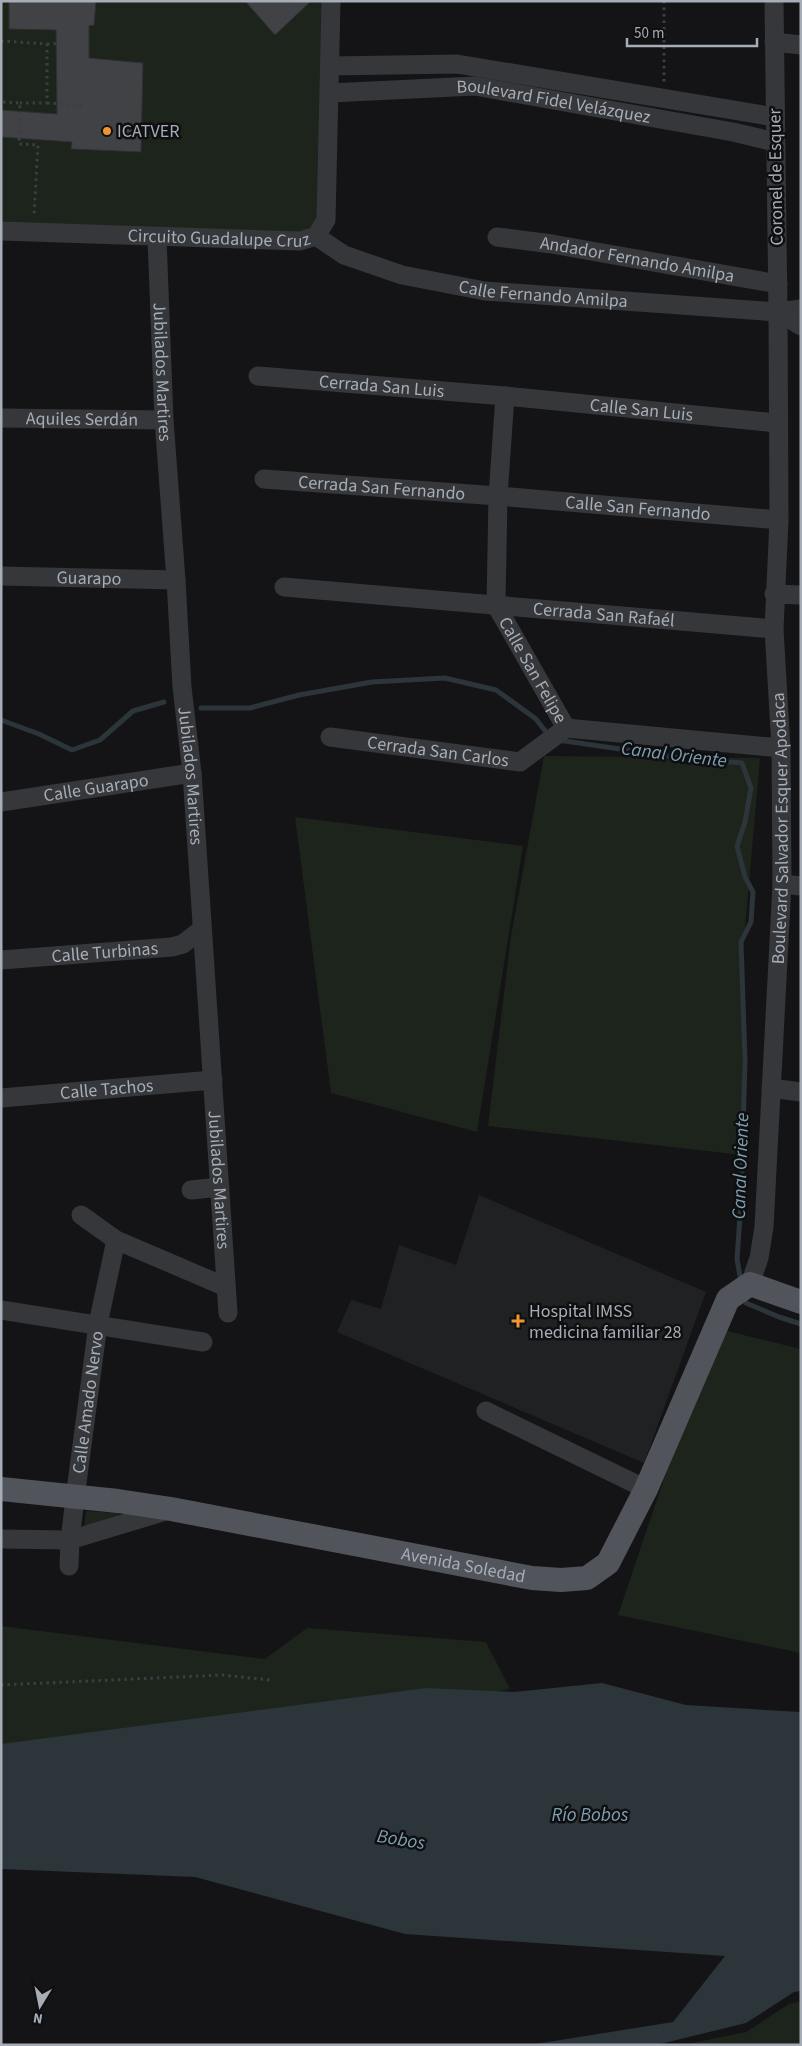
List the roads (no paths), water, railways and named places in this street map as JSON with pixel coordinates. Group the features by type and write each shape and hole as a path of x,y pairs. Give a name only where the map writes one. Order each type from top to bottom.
{"main road":[{"path":"750,1284 801,1302"},
{"name":"Avenida Soledad","path":"1,1489 118,1501 522,1576 561,1580 588,1578 608,1563 646,1489 728,1299 750,1284"}],"street":[{"name":"Circuito Guadalupe Cruz","path":"1,231 157,238 300,241 316,236 326,220 331,1"},
{"name":"Coronel de Esquer","path":"774,1 778,312"},
{"path":"774,42 801,45"},
{"name":"Boulevard Fidel Velázquez","path":"330,66 457,64 775,117"},
{"name":"Boulevard Fidel Velázquez","path":"330,93 475,86 733,132 775,142"},
{"name":"Calle Fernando Amilpa","path":"316,236 344,255 402,275 485,291 778,312 801,309"},
{"name":"Andador Fernando Amilpa","path":"497,237 572,247 778,284"},
{"name":"Jubilados Martires","path":"157,238 164,420 182,687 192,773 228,1313"},
{"path":"778,312 801,326"},
{"name":"Boulevard Salvador Esquer Apodaca","path":"750,1284 759,1258 764,1227 782,884 781,748 774,629 774,594 779,520 777,423 778,312"},
{"name":"Cerrada San Luis","path":"258,376 505,396"},
{"name":"Calle San Luis","path":"505,396 777,423"},
{"name":"Calle San Felipe","path":"505,396 498,496 496,605 566,728 781,748"},
{"name":"Aquiles Serdán","path":"1,418 164,420"},
{"name":"Cerrada San Fernando","path":"264,479 498,496"},
{"name":"Calle San Fernando","path":"498,496 779,520"},
{"name":"Guarapo","path":"1,576 176,580"},
{"name":"Cerrada San Rafaél","path":"284,587 774,629"},
{"path":"774,594 801,595"},
{"name":"Cerrada San Carlos","path":"330,737 520,762 566,728"},
{"name":"Calle Guarapo","path":"1,802 192,773"},
{"path":"782,884 801,886"},
{"name":"Calle Turbinas","path":"1,960 172,947 183,944 202,929"},
{"name":"Calle Tachos","path":"1,1098 213,1080"},
{"path":"771,1088 801,1092"},
{"path":"192,1190 220,1188"},
{"path":"81,1215 116,1240 226,1287"},
{"name":"Calle Amado Nervo","path":"69,1566 75,1498 98,1324 116,1240"},
{"path":"1,1310 203,1342"},
{"path":"486,1411 646,1489"},
{"path":"1,1539 70,1540 171,1510"}],"water":[{"name":"Río Bobos","path":"602,1683 686,1705 801,1712 801,1991 794,1992 746,2023 656,2045 529,2045 673,2022 725,1956 405,1934 195,1877 1,1869 1,1744 426,1688 514,1692"}],"waterway":[{"name":"Canal Oriente","path":"201,708 250,708 299,695 372,682 445,678 496,690 536,719 549,736"},
{"name":"Canal Oriente","path":"1,720 39,734 72,750 100,740 133,711 164,702"},
{"name":"Canal Oriente","path":"558,740 675,757 742,763 751,788 745,822 737,846 745,877 753,892 751,922 741,942 745,1060 741,1202 737,1259 741,1282"},
{"name":"Canal Oriente","path":"743,1296 746,1303 801,1324"}],"place":[{"name":"ICATVER","path":"107,131"},
{"name":"Hospital IMSS medicina familiar 28","path":"518,1321"}],"water label":[{"name":"Bobos","path":"401,1840"}]}
